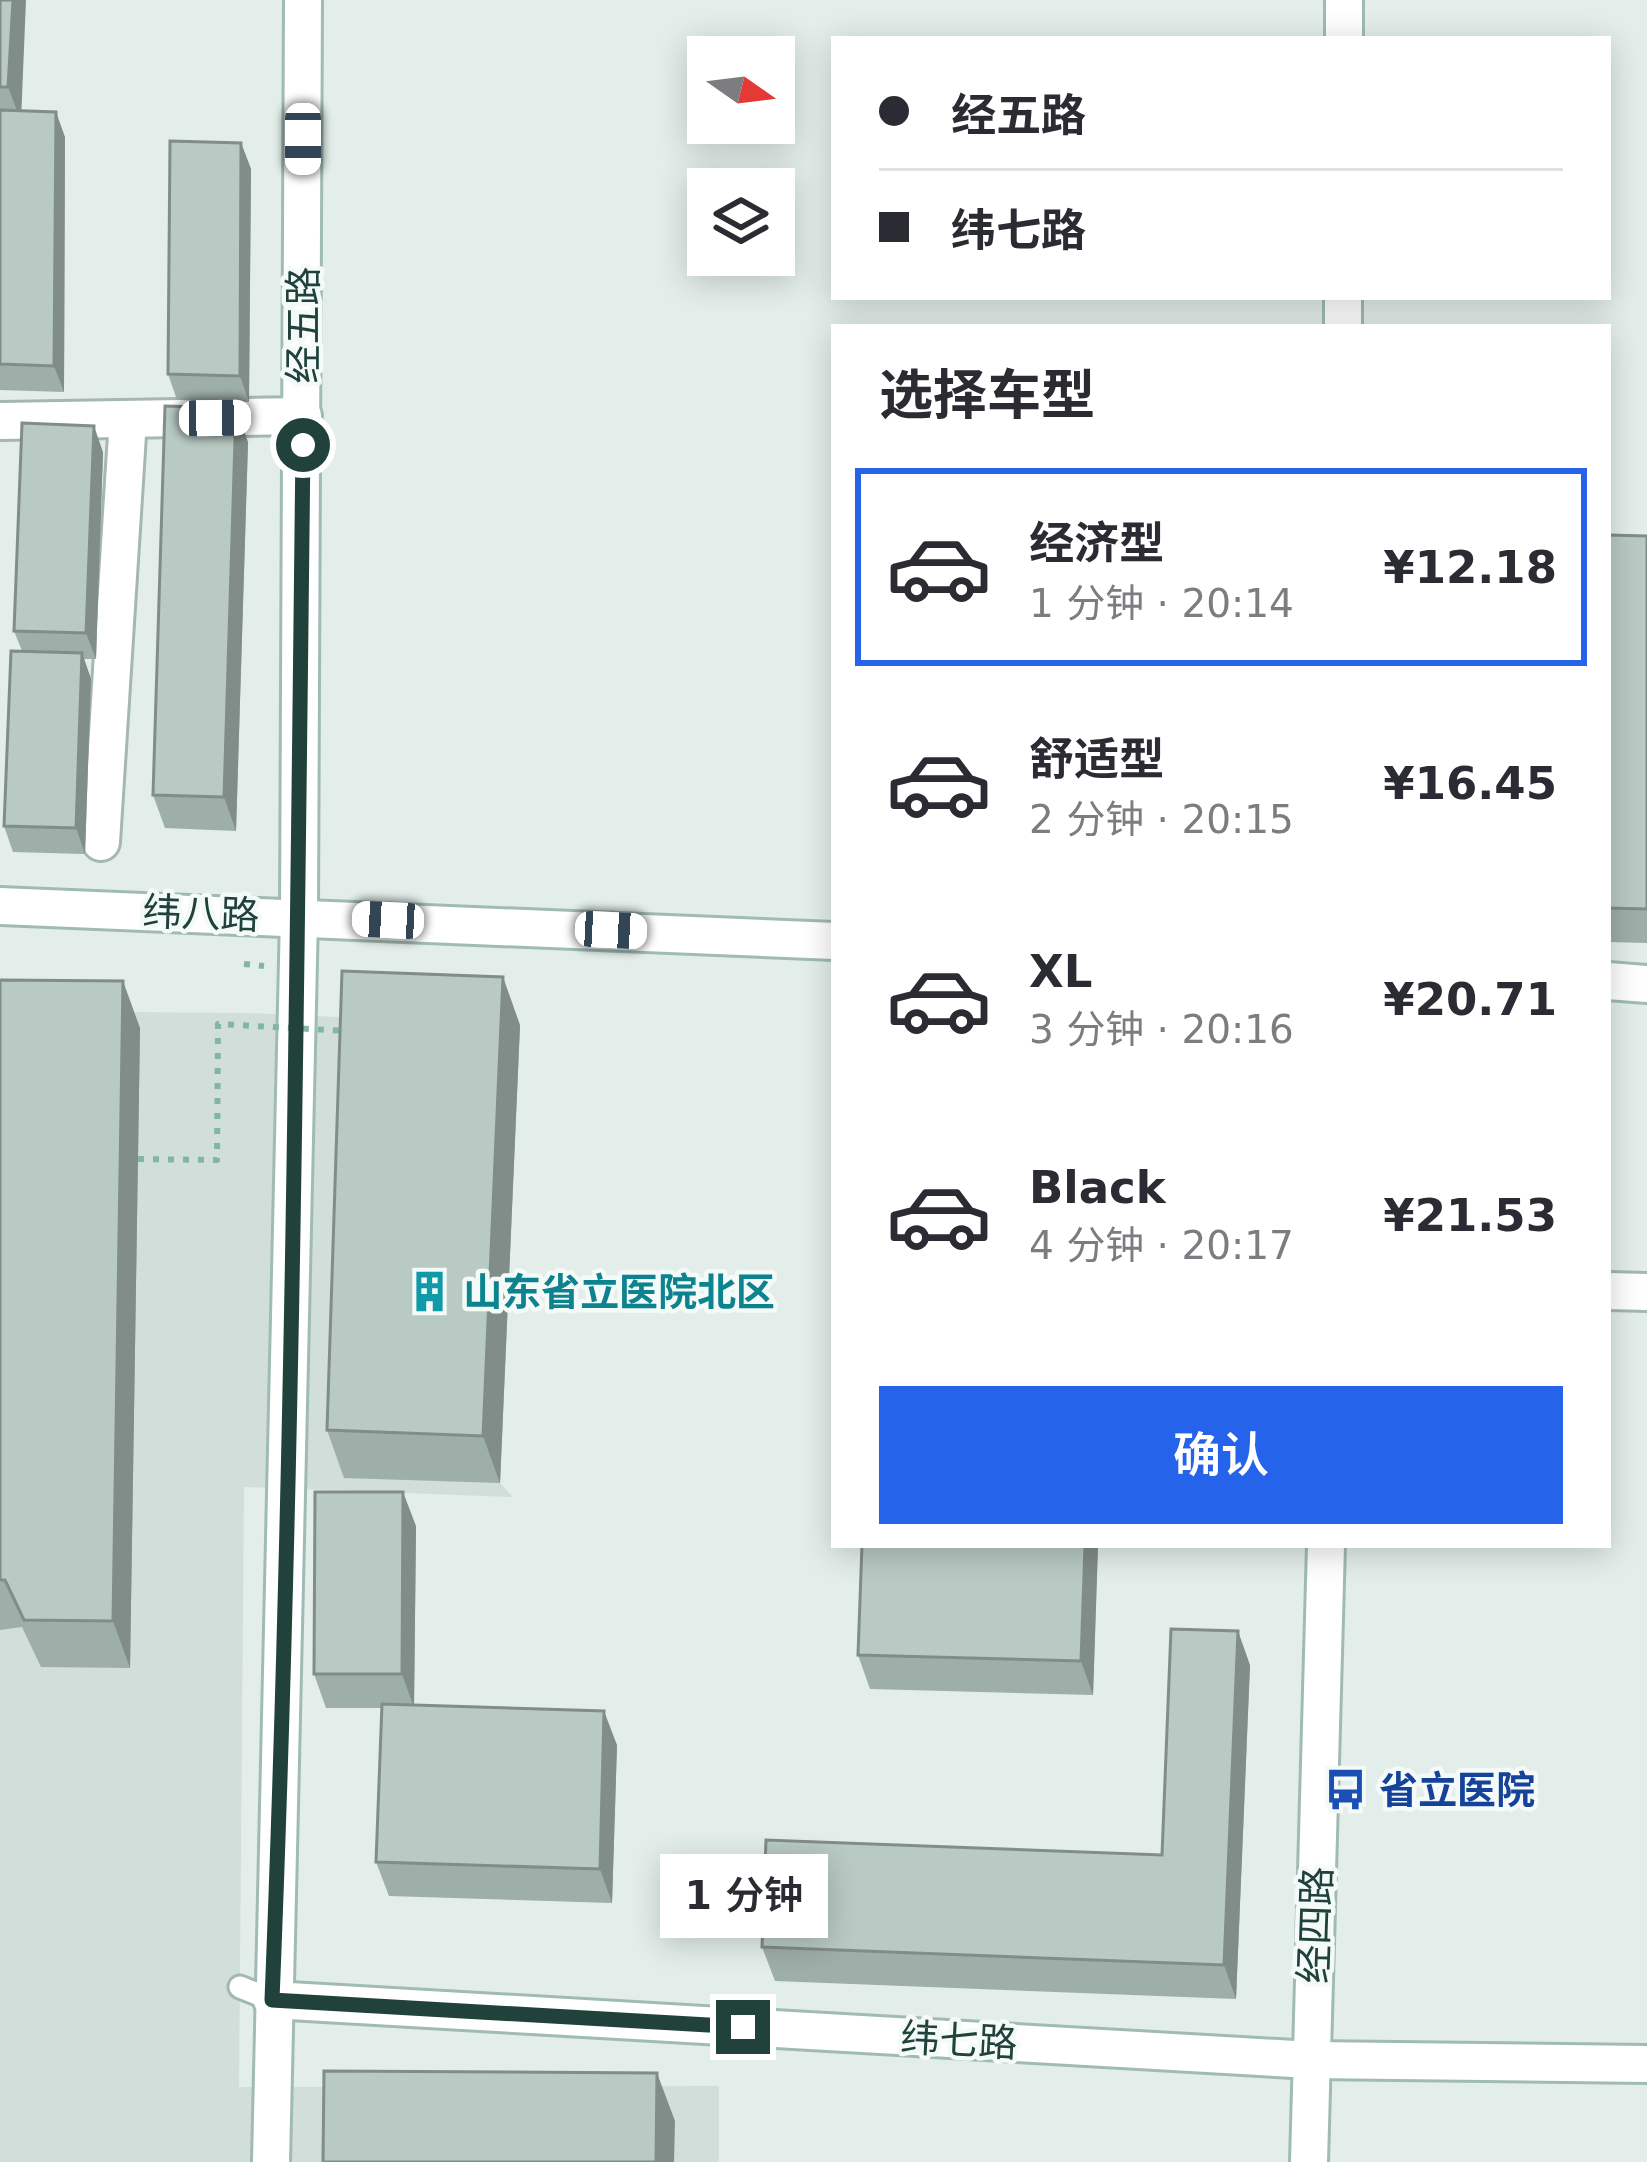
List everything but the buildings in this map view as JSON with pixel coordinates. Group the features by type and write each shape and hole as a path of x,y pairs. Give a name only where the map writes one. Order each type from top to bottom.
{"street":[{"name":"经五路","path":"271,2162 256,1994 281,1782 298,916 303,0"},
{"path":"1344,0 1344,36"},
{"path":"0,421 303,416"},
{"path":"100,842 128,419"},
{"name":"纬八路","path":"0,906 831,940"},
{"path":"1611,981 1647,984"},
{"path":"1611,1291 1647,1292"},
{"name":"经四路","path":"1309,2162 1326,1548"},
{"name":"纬七路","path":"256,1994 1311,2060 1647,2064"}],"path":[{"path":"138,1159 217,1160 218,1024 358,1032"}],"shaded area":[{"path":"0,1011 247,1013 520,1025 500,1483 513,1497 244,1487 239,2087 719,2086 719,2162 0,2162"}],"place":[{"name":"山东省立医院北区","path":"429,1292"},
{"name":"省立医院","path":"1345,1790"}],"route":[{"path":"303,445 295,1112 272,2000 743,2027"}]}
